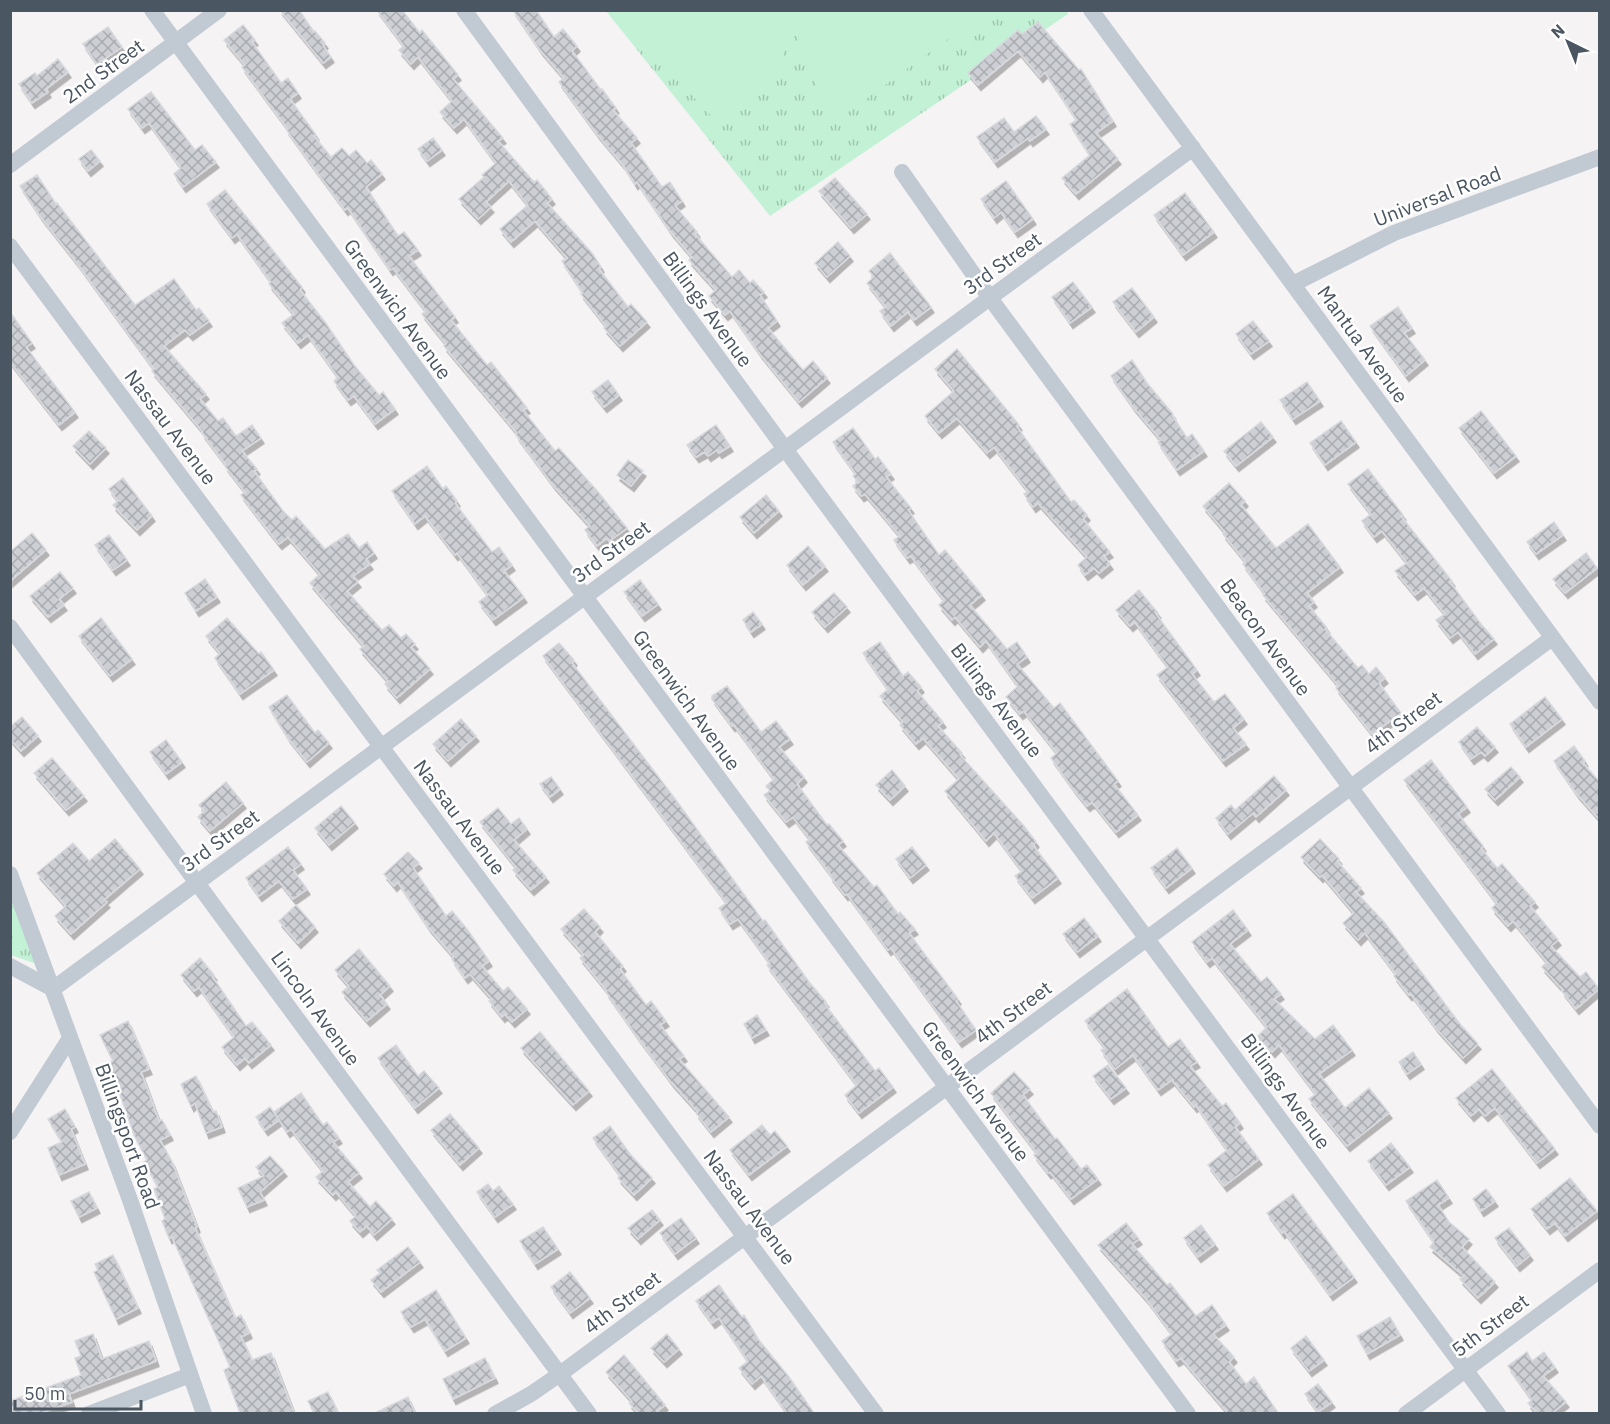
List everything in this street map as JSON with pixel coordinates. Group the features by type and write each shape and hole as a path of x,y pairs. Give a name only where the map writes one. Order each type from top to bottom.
{"street":[{"name":"Greenwich Avenue","path":"152,10 1188,1413"},
{"name":"2nd Street","path":"10,165 219,10"},
{"name":"Billings Avenue","path":"464,10 785,449 1498,1413"},
{"name":"Mantua Avenue","path":"1091,10 1599,702"},
{"name":"3rd Street","path":"53,989 1193,148"},
{"name":"Universal Road","path":"1293,284 1394,234 1599,157"},
{"name":"Beacon Avenue","path":"902,171 990,298 1599,1126"},
{"name":"Nassau Avenue","path":"10,246 876,1413"},
{"name":"Lincoln Avenue","path":"10,627 589,1413"},
{"name":"4th Street","path":"495,1413 531,1394 560,1374 1552,638"},
{"name":"Billingsport Road","path":"10,874 130,1200 204,1413"},
{"path":"10,966 53,989"},
{"path":"10,1132 70,1038"},
{"name":"5th Street","path":"1406,1413 1599,1270"},
{"path":"89,1413 190,1375"}],"green space":[{"path":"624,10 792,10 793,16 783,54 764,88 722,127 622,22"},
{"path":"795,10 986,11 836,121 801,56"},
{"path":"1066,10 1068,14 770,216 606,11"},
{"path":"11,884 42,966 11,955"}],"building":[{"path":"280,10 299,10 314,32 325,43 323,46 331,57 323,63"},
{"path":"377,10 402,10 420,33 422,30 458,75 453,79 503,138 498,141 534,182 537,180 552,199 547,203 592,253 601,267 599,269 628,307 631,304 647,322 620,346 604,328 606,326 581,294 583,293 562,261 567,258 535,221 511,242 500,229 528,205 509,181 486,202 491,207 478,219 459,199 496,163 464,119 454,128 440,112 452,101 418,57 411,64 399,50 404,46"},
{"path":"513,10 536,10 554,37 563,29 577,46 572,51 616,108 613,110 637,138 631,143 662,187 670,182 682,201 675,206 697,232 695,234 732,277 739,270 750,283 753,280 764,292 760,295 777,321 768,328 803,370 813,361 827,378 799,402 760,354 730,311 725,315 709,296 716,290 689,260 692,257 559,82 564,78 540,50"},
{"path":"1038,22 1079,70 1081,69 1113,121 1096,133 1118,159 1076,194 1062,178 1090,155 1070,124 1077,120 1045,72 1040,77 1018,51 978,85 968,73 1018,30 1022,34"},
{"path":"243,25 255,40 252,42 281,83 288,78 298,93 290,99 331,157 342,148 349,156 356,150 367,163 371,160 382,174 366,187 398,236 404,232 418,250 409,256 455,317 451,320 487,365 491,362 527,408 523,410 555,451 559,448 627,528 609,541 607,538 597,546 585,530 590,526 553,485 516,435 517,433 444,346 446,344 422,314 426,311 393,268 390,270 348,208 345,210 242,67 245,65 224,40"},
{"path":"108,27 122,47 97,64 83,44"},
{"path":"58,59 68,72 46,89 48,92 32,103 19,84 35,73 37,76"},
{"path":"151,92 195,150 202,145 216,162 183,187 174,174 181,168 149,123 142,128 128,109"},
{"path":"1036,116 1046,129 1030,141 1028,138 995,162 977,137 1004,118 1014,132"},
{"path":"433,138 442,150 427,161 418,149"},
{"path":"91,150 100,161 88,171 79,159"},
{"path":"37,175 56,204 135,305 174,279 196,310 199,308 209,321 190,335 185,330 164,346 206,394 200,399 218,421 223,418 236,436 252,425 261,438 242,451 257,469 254,471 283,511 292,520 296,516 325,549 348,534 359,548 367,542 374,553 366,559 370,564 353,576 358,582 347,591 382,630 389,625 401,638 406,634 415,644 411,647 430,669 397,698 385,684 388,681 360,649 364,646 310,583 320,574 288,537 279,544 267,529 241,495 245,492 203,432 152,371 154,369 40,216 20,186"},
{"path":"835,178 867,214 851,228 819,191"},
{"path":"1006,181 1033,219 1015,232 1001,212 994,218 981,199"},
{"path":"225,190 302,287 300,290 354,365 379,395 383,392 395,409 375,424 354,396 348,400 334,381 338,377 308,335 298,343 282,323 294,314 269,284 271,282 237,234 232,238 207,204"},
{"path":"1185,193 1214,232 1183,255 1154,215"},
{"path":"838,242 850,256 827,277 815,263"},
{"path":"890,253 931,307 914,320 908,312 891,326 880,311 886,307 867,283 874,277 869,271"},
{"path":"1073,282 1092,307 1070,323 1052,297"},
{"path":"1132,288 1154,317 1136,332 1113,302"},
{"path":"1398,307 1412,328 1404,333 1425,360 1406,376 1370,326"},
{"path":"10,312 32,343 26,347 75,412 59,425 10,362"},
{"path":"1253,321 1269,341 1251,354 1236,334"},
{"path":"957,349 1019,425 1017,427 1071,502 1074,500 1087,515 1083,519 1110,552 1104,556 1110,564 1099,573 1094,568 1085,575 1078,565 1087,557 1038,503 1033,507 1024,494 1028,491 994,447 987,453 957,418 939,433 925,416 954,391 935,369"},
{"path":"1132,360 1147,383 1173,414 1187,438 1192,434 1204,451 1177,470 1158,442 1161,440 1111,376"},
{"path":"608,380 619,395 604,407 592,392"},
{"path":"1307,382 1320,401 1293,419 1280,400"},
{"path":"1481,411 1516,456 1494,473 1459,428"},
{"path":"1341,421 1356,442 1325,465 1310,443"},
{"path":"1261,422 1273,437 1236,466 1224,451"},
{"path":"716,425 730,446 719,453 717,450 708,456 705,452 696,457 687,445"},
{"path":"853,428 875,459 878,457 891,474 886,477 911,508 908,510 939,555 945,550 982,595 970,605 1007,649 1017,642 1027,657 1017,664 1054,708 1060,703 1118,781 1114,784 1138,815 1116,832 1092,802 1087,806 1051,758 1057,753 1024,711 1020,714 1006,697 1018,686 986,641 980,647 955,617 952,620 939,605 944,600 911,556 907,558 894,540 900,536 865,494 861,496 853,486 858,482 853,476 856,474 833,442"},
{"path":"89,431 106,448 90,464 73,446"},
{"path":"628,460 643,471 631,486 617,475"},
{"path":"427,466 443,489 446,486 457,501 455,503 492,552 499,547 512,565 504,571 524,597 493,620 479,602 488,595 457,553 455,555 425,516 415,524 392,491"},
{"path":"1368,469 1494,639 1475,654 1458,632 1450,638 1436,620 1445,614 1424,588 1415,595 1395,571 1407,563 1382,531 1374,537 1362,521 1371,514 1348,484"},
{"path":"123,478 152,516 137,530 113,505 118,501 109,489"},
{"path":"1229,483 1245,501 1241,505 1276,548 1308,524 1340,567 1307,593 1314,602 1309,606 1358,668 1362,665 1369,674 1376,667 1385,678 1379,683 1401,713 1372,734 1336,688 1338,685 1263,595 1265,594 1243,564 1246,562 1203,506"},
{"path":"766,495 779,511 754,533 740,517"},
{"path":"1554,522 1563,535 1536,554 1527,542"},
{"path":"32,533 46,550 10,581 10,552"},
{"path":"109,535 127,560 113,570 95,545"},
{"path":"808,546 825,566 803,585 787,565"},
{"path":"1586,553 1597,568 1565,593 1553,579"},
{"path":"60,572 73,588 59,599 64,605 48,617 30,596"},
{"path":"205,579 217,597 196,611 185,593"},
{"path":"640,580 658,604 642,616 624,592"},
{"path":"1139,590 1158,613 1156,614 1197,670 1192,674 1214,702 1225,694 1244,719 1233,728 1246,744 1223,761 1157,675 1168,667 1135,622 1130,626 1116,610"},
{"path":"834,593 847,607 825,627 812,612"},
{"path":"753,612 762,624 751,632 743,620"},
{"path":"101,618 132,659 110,676 79,636"},
{"path":"227,618 259,654 261,652 274,670 240,694 215,658 220,653 206,636"},
{"path":"880,642 903,676 908,672 921,687 917,691 943,722 938,726 962,753 960,755 1024,826 1036,842 1033,845 1058,878 1032,898 1015,876 1022,871 994,833 986,841 945,791 959,779 923,738 916,744 900,725 903,722 880,696 888,689 863,653"},
{"path":"559,643 574,660 572,663 673,796 763,921 765,920 826,1002 824,1003 875,1071 879,1068 893,1087 859,1113 845,1095 857,1085 767,965 770,963 738,919 730,924 719,908 727,903 543,656"},
{"path":"727,686 761,732 776,721 790,739 779,747 804,777 797,784 827,825 829,824 843,841 838,845 874,887 877,885 898,914 900,912 915,929 909,933 958,999 956,1001 976,1030 959,1042 891,948 888,950 847,894 845,895 830,876 806,842 810,839 793,817 786,822 764,795 770,791 766,786 774,779 712,699 712,696"},
{"path":"287,695 315,733 318,730 329,743 307,762 288,738 269,707"},
{"path":"1545,697 1562,719 1526,747 1510,724"},
{"path":"22,717 38,736 21,751 10,739 10,727"},
{"path":"461,719 476,736 448,761 433,744"},
{"path":"1477,727 1495,747 1485,756 1481,752 1471,759 1459,742"},
{"path":"166,740 182,762 166,774 150,752"},
{"path":"1574,746 1585,761 1583,763 1599,781 1599,819 1576,793 1554,761"},
{"path":"52,758 84,796 66,810 34,773"},
{"path":"1431,760 1467,807 1458,814 1483,846 1481,848 1497,868 1502,864 1535,902 1530,906 1558,940 1551,946 1580,977 1586,972 1599,989 1576,1009 1563,990 1542,967 1547,962 1513,921 1508,926 1492,908 1497,903 1404,780"},
{"path":"1511,767 1520,777 1495,800 1485,789"},
{"path":"892,770 905,786 890,800 876,785"},
{"path":"1274,776 1286,790 1256,817 1253,813 1228,834 1216,818 1231,805 1235,810"},
{"path":"551,777 560,789 550,797 540,784"},
{"path":"226,782 243,803 210,831 198,817 204,811 199,805"},
{"path":"341,806 355,823 329,845 315,828"},
{"path":"498,808 511,824 519,818 527,829 514,840 546,877 531,890 513,870 516,867 480,822"},
{"path":"115,839 140,869 104,900 107,902 71,934 55,916 66,906 37,873 73,843 89,861"},
{"path":"1320,839 1361,888 1356,892 1384,922 1460,1024 1478,1044 1463,1058 1394,976 1396,974 1365,933 1358,940 1343,923 1354,913 1322,875 1320,877 1301,857"},
{"path":"288,847 301,864 293,870 307,889 293,899 279,881 259,896 246,878"},
{"path":"912,847 926,865 910,878 896,859"},
{"path":"1177,848 1192,868 1166,888 1151,868"},
{"path":"408,852 419,863 413,868 446,916 452,911 489,961 482,966 503,991 508,987 527,1009 512,1022 505,1014 502,1017 489,1001 492,999 470,974 465,978 452,959 454,957 428,927 398,882 394,886 384,874"},
{"path":"296,905 315,927 298,943 279,921"},
{"path":"584,909 600,927 595,932 623,966 620,969 646,1005 651,1001 666,1021 660,1025 684,1056 679,1059 729,1117 711,1132 696,1113 698,1112 671,1082 607,991 580,958 584,955 561,929"},
{"path":"1233,910 1248,930 1230,944 1261,982 1267,977 1281,994 1274,999 1315,1039 1333,1025 1352,1050 1319,1074 1345,1108 1369,1088 1389,1113 1347,1146 1309,1099 1316,1094 1279,1045 1272,1052 1257,1037 1267,1027 1212,958 1207,962 1192,942"},
{"path":"1084,918 1098,936 1077,952 1063,934"},
{"path":"359,949 390,986 380,995 387,1004 367,1021 342,992 349,986 335,970"},
{"path":"200,958 214,975 212,976 246,1026 252,1022 271,1045 249,1063 245,1058 237,1065 222,1047 234,1037 199,987 194,991 181,975"},
{"path":"1127,989 1168,1047 1180,1039 1197,1062 1190,1066 1222,1106 1226,1103 1240,1123 1235,1127 1259,1159 1224,1186 1208,1165 1227,1150 1196,1105 1194,1107 1172,1080 1158,1090 1133,1055 1115,1069 1101,1050 1105,1048 1085,1021"},
{"path":"757,1015 766,1030 752,1038 744,1024"},
{"path":"128,1021 149,1069 141,1072 159,1121 162,1120 170,1135 160,1140 172,1162 197,1227 195,1228 235,1318 241,1315 249,1333 241,1337 252,1360 271,1353 294,1413 240,1413 224,1370 230,1367 172,1237 169,1238 154,1189 158,1187 144,1162 147,1160 134,1135 116,1083 112,1084 104,1064 113,1061 100,1035"},
{"path":"540,1032 589,1091 573,1105 521,1048"},
{"path":"396,1045 418,1076 424,1071 439,1088 415,1108 378,1058"},
{"path":"1413,1052 1421,1064 1407,1074 1399,1062"},
{"path":"1108,1065 1126,1088 1111,1099 1093,1076"},
{"path":"1492,1069 1555,1149 1537,1163 1495,1108 1485,1116 1479,1109 1471,1116 1456,1098"},
{"path":"1014,1072 1030,1089 1023,1095 1055,1139 1057,1138 1081,1169 1087,1165 1098,1179 1071,1199 1034,1155 1037,1153 991,1093"},
{"path":"196,1076 213,1112 216,1111 222,1127 206,1133 195,1103 191,1106 181,1084"},
{"path":"301,1093 323,1125 327,1122 339,1138 333,1142 359,1173 348,1182 370,1207 376,1201 392,1219 374,1235 367,1226 360,1232 350,1221 356,1216 336,1192 333,1195 316,1177 323,1171 291,1129 287,1132 274,1112"},
{"path":"270,1107 279,1120 265,1130 256,1117"},
{"path":"65,1109 75,1127 71,1129 85,1164 59,1175 48,1148 62,1142 48,1119"},
{"path":"450,1114 479,1148 460,1165 431,1130"},
{"path":"762,1125 770,1135 775,1131 787,1146 749,1175 730,1150"},
{"path":"610,1126 630,1154 652,1178 634,1195 618,1178 620,1175 593,1138"},
{"path":"1391,1143 1410,1167 1386,1185 1368,1161"},
{"path":"270,1156 284,1171 260,1192 264,1200 247,1207 238,1188 264,1176 256,1167"},
{"path":"1570,1178 1597,1211 1565,1236 1555,1223 1547,1229 1531,1209"},
{"path":"1437,1180 1449,1198 1438,1205 1449,1222 1469,1239 1462,1247 1495,1282 1478,1298 1460,1279 1464,1276 1430,1247 1434,1242 1406,1201"},
{"path":"488,1184 493,1191 499,1186 513,1204 495,1217 477,1192"},
{"path":"1486,1189 1495,1201 1481,1211 1473,1199"},
{"path":"89,1192 97,1208 79,1217 71,1201"},
{"path":"1293,1194 1354,1277 1330,1295 1284,1231 1282,1233 1267,1213"},
{"path":"652,1210 660,1220 638,1239 628,1228"},
{"path":"681,1218 696,1238 675,1254 660,1233"},
{"path":"1126,1223 1139,1239 1132,1244 1167,1285 1170,1283 1196,1316 1212,1305 1226,1325 1213,1334 1234,1357 1229,1362 1246,1384 1254,1377 1278,1413 1228,1413 1181,1358 1176,1361 1162,1341 1172,1334 1147,1300 1098,1245"},
{"path":"1201,1225 1215,1244 1198,1257 1184,1238"},
{"path":"543,1227 558,1249 535,1264 520,1241"},
{"path":"1509,1228 1530,1255 1517,1266 1495,1238"},
{"path":"408,1247 420,1262 381,1292 371,1280 380,1273 377,1270"},
{"path":"113,1255 138,1308 116,1319 94,1272 98,1270 95,1264"},
{"path":"570,1272 590,1298 570,1313 551,1287"},
{"path":"719,1285 742,1317 744,1315 758,1339 814,1413 787,1413 761,1376 752,1384 739,1368 748,1361 719,1318 712,1323 696,1301"},
{"path":"436,1290 466,1338 445,1351 425,1319 411,1327 401,1312"},
{"path":"1390,1317 1400,1335 1367,1354 1357,1336"},
{"path":"93,1334 102,1359 149,1341 156,1361 69,1394 72,1402 41,1413 10,1413 10,1401 81,1375 75,1358 81,1356 75,1341"},
{"path":"667,1334 679,1349 664,1362 651,1348"},
{"path":"1306,1336 1324,1360 1309,1371 1291,1348"},
{"path":"1527,1352 1532,1361 1544,1352 1555,1367 1543,1376 1566,1402 1552,1413 1537,1413 1528,1403 1532,1400 1508,1366"},
{"path":"624,1355 665,1405 655,1413 638,1413 629,1403 632,1401 606,1372"},
{"path":"485,1358 495,1378 453,1399 443,1379"},
{"path":"1318,1384 1332,1402 1318,1412 1305,1394"},
{"path":"328,1392 338,1413 314,1413 308,1401"},
{"path":"408,1397 415,1413 375,1413"}]}
